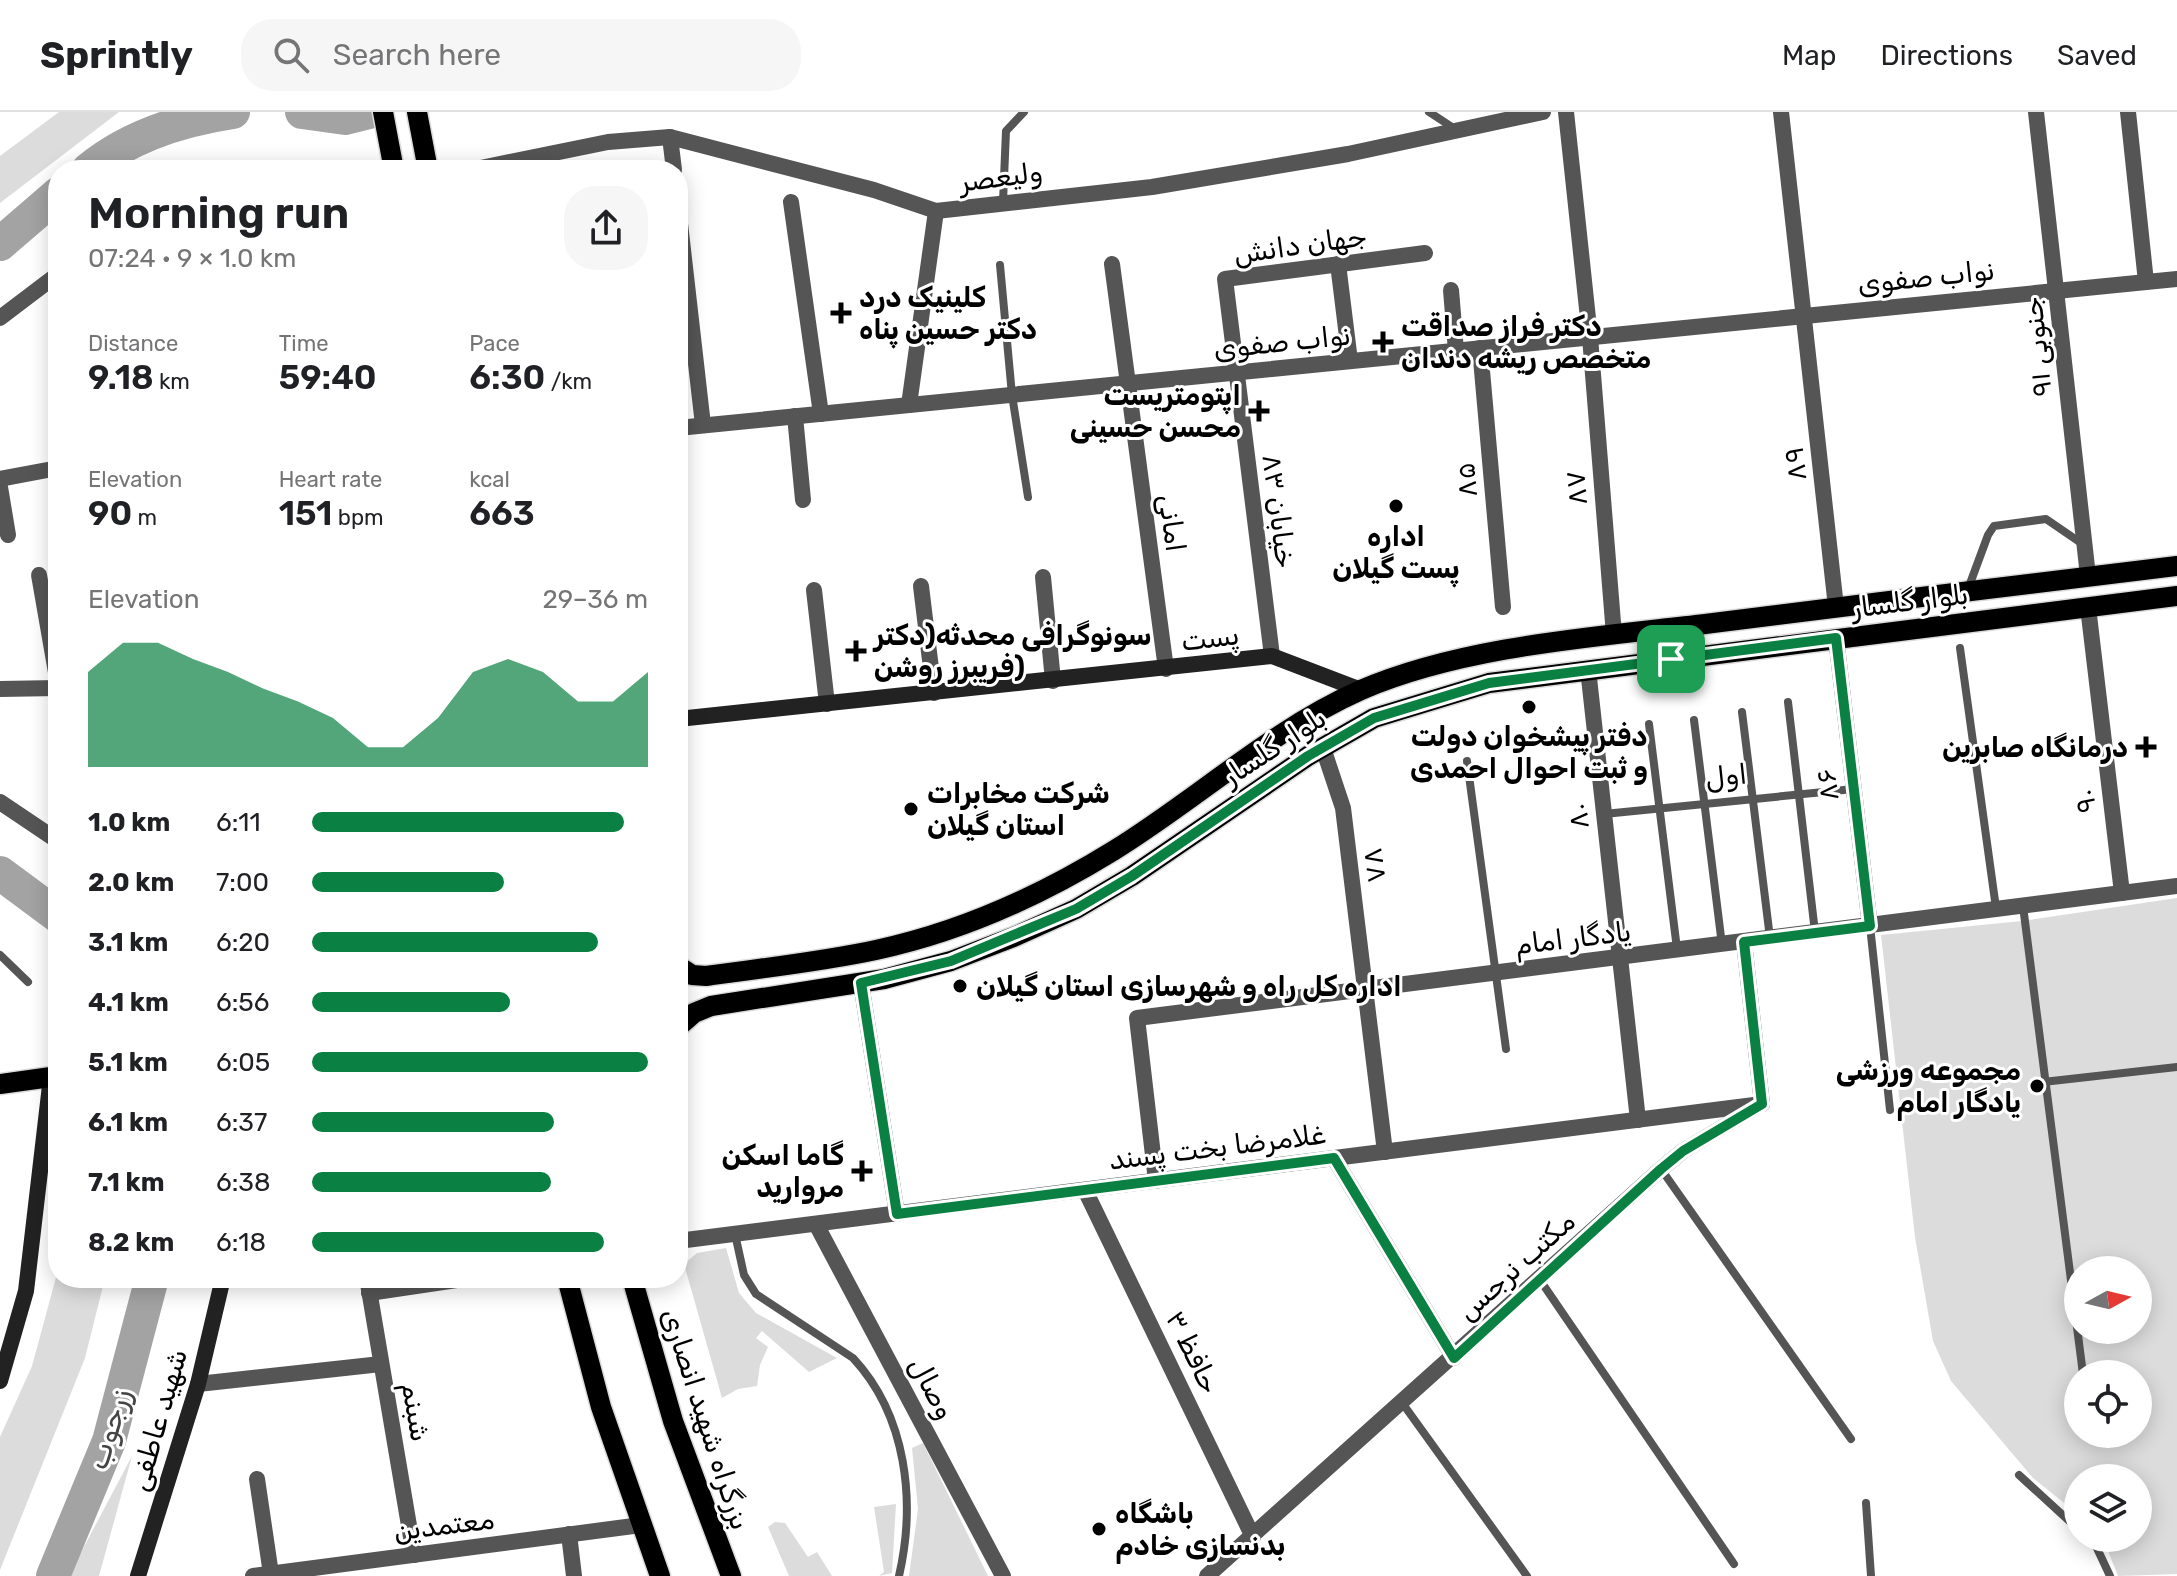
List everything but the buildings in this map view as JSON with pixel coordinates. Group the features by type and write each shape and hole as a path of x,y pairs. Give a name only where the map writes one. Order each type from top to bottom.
{"main road":[{"path":"383,112 392,160"},
{"path":"417,112 426,160"},
{"name":"بلوار گلسار","path":"688,972 706,976 877,949 942,932 1005,908 1061,882 1116,850 1291,730 1361,690 1499,652 2177,566"},
{"name":"بلوار گلسار","path":"688,1018 711,1006 861,983 951,961 1076,909 1132,876 1323,748 1374,718 1475,687 1588,669 2177,596"},
{"path":"0,1084 48,1077"},
{"path":"570,1288 601,1407 660,1576"},
{"name":"بزرگراه شهید انصاری","path":"635,1288 673,1421 731,1576"}],"street":[{"name":"ولیعصر","path":"520,160 608,142 670,137 874,190 936,211 1152,187 1348,154 1543,112"},
{"path":"1566,112 1590,337"},
{"name":"۸۹","path":"1781,112 1806,315 1836,607"},
{"name":"۹۱ جنوبی","path":"2036,112 2088,576"},
{"path":"2128,112 2146,282"},
{"path":"670,137 673,160"},
{"path":"791,202 821,414"},
{"path":"909,405 936,211"},
{"name":"جهان دانش","path":"1235,372 1225,279 1425,253"},
{"name":"امانی","path":"1112,264 1166,669"},
{"path":"1338,264 1350,361"},
{"name":"نواب صفوی","path":"688,427 2177,279"},
{"path":"0,318 48,282"},
{"path":"1451,290 1456,351"},
{"path":"688,294 703,425"},
{"name":"۸۷","path":"1590,337 1614,635"},
{"name":"۸۵","path":"1480,348 1503,607"},
{"name":"خیابان ۸۳","path":"1235,372 1272,656"},
{"path":"795,416 803,500"},
{"path":"0,479 48,470"},
{"path":"0,487 8,535"},
{"path":"39,575 48,628"},
{"path":"1043,577 1053,681"},
{"path":"921,586 934,693"},
{"path":"814,590 827,704"},
{"name":"۹۰","path":"2088,607 2122,893"},
{"name":"۸۶","path":"1836,638 1870,926"},
{"name":"پست","path":"688,718 1272,656 1361,690"},
{"name":"۸۰","path":"1588,669 1638,1120"},
{"path":"0,689 48,687"},
{"name":"۷۸","path":"1323,748 1343,808 1367,991"},
{"path":"0,802 48,834"},
{"name":"یادگار امام","path":"1156,1181 1137,1018 2177,886"},
{"path":"1744,942 1762,1104"},
{"path":"861,983 897,1214"},
{"path":"1367,991 1385,1152"},
{"name":"غلامرضا بخت پسند","path":"688,1240 1762,1104"},
{"name":"مکتب نرجس","path":"1207,1576 1403,1404 1661,1169 1683,1151 1762,1104"},
{"path":"1676,1115 1688,1131 1683,1151"},
{"path":"0,1381 26,1291 48,1128"},
{"path":"1334,1158 1454,1358"},
{"name":"حافظ ۳","path":"1085,1190 1253,1537"},
{"name":"وصال","path":"816,1224 1003,1576"},
{"name":"شهید عاطفی","path":"138,1576 198,1384 221,1288"},
{"name":"شبنم","path":"368,1288 414,1555"},
{"path":"198,1384 381,1364"},
{"path":"257,1479 271,1574"},
{"name":"معتمدین","path":"253,1576 378,1568 414,1555 641,1525"},
{"path":"569,1534 574,1576"}],"lane":[{"path":"1003,202 1006,131 1024,112"},
{"path":"1429,112 1455,129"},
{"path":"1000,265 1012,395 1028,497"},
{"path":"1967,591 1994,526 2046,519 2084,545"},
{"path":"1960,648 1997,909"},
{"path":"1788,702 1815,933"},
{"path":"1742,712 1770,939"},
{"path":"1694,720 1722,945"},
{"path":"1649,724 1677,951"},
{"path":"1467,761 1506,1049"},
{"name":"اول","path":"1604,814 1854,789"},
{"path":"2023,906 2043,1082 2081,1360"},
{"path":"1870,926 1890,1110"},
{"path":"0,955 28,982"},
{"path":"2043,1082 2177,1067"},
{"path":"1661,1169 1851,1439"},
{"path":"735,1234 744,1275 756,1294 853,1358 866,1372 898,1438 907,1509 899,1576"},
{"path":"1540,1280 1734,1564"},
{"path":"1403,1404 1527,1576"},
{"path":"2019,1475 2064,1516"},
{"path":"1866,1503 1871,1576"},
{"path":"2099,1552 2110,1576"}],"shaded area":[{"path":"59,112 119,112 56,160 48,160 48,166 0,203 0,156"},
{"name":"مجموعه ورزشی یادگار امام","path":"2177,898 2177,1574 2118,1576 2109,1552 2152,1552 2152,1464 2064,1464 2064,1503 2033,1478 1951,1381 1933,1341 1915,1237 1881,935 2022,921"},
{"path":"726,1248 739,1293 756,1313 837,1358 809,1372 762,1331 756,1338 768,1347 760,1365 757,1386 738,1389 722,1398 688,1278 688,1261 697,1253"},
{"path":"53,1288 102,1288 85,1358 0,1570 0,1437 32,1366"},
{"path":"923,1443 988,1576 909,1576 918,1509 912,1448"},
{"path":"132,1456 99,1576 71,1576 77,1560"},
{"path":"896,1504 892,1573 879,1576 884,1572 874,1507"},
{"path":"775,1522 785,1523 808,1557 817,1552 832,1576 789,1576 768,1527"}],"waterway":[{"name":"زرجوب","path":"101,160 156,131 233,112"},
{"name":"زرجوب","path":"302,112 345,118 369,112"},
{"name":"زرجوب","path":"0,244 48,203"},
{"name":"زرجوب","path":"0,873 48,909"},
{"name":"زرجوب","path":"53,1576 109,1441 149,1288"}],"place":[{"name":"کلینیک درد دکتر حسین پناه","path":"841,313"},
{"name":"دکتر فراز صداقت متخصص ریشه دندان","path":"1383,342"},
{"name":"اپتومتریست محسن حسینی","path":"1259,411"},
{"name":"اداره پست گیلان","path":"1396,506"},
{"name":"سونوگرافی محدثه(دکتر فریبرز روشن)","path":"856,651"},
{"name":"دفتر پیشخوان دولت و ثبت احوال احمدی","path":"1529,707"},
{"name":"درمانگاه صابرین","path":"2146,747"},
{"name":"شرکت مخابرات استان گیلان","path":"911,809"},
{"name":"اداره کل راه و شهرسازی استان گیلان","path":"960,986"},
{"name":"مجموعه ورزشی یادگار امام","path":"2037,1086"},
{"name":"گاما اسکن مروارید","path":"862,1171"},
{"name":"باشگاه بدنسازی خادم","path":"1099,1529"}],"route":[{"path":"1836,638 1870,926 1744,942 1762,1104 1683,1151 1661,1169 1454,1358 1334,1158 897,1214 861,983 951,961 1076,909 1132,876 1308,756 1374,718 1489,683 1671,659 1836,638"}]}
